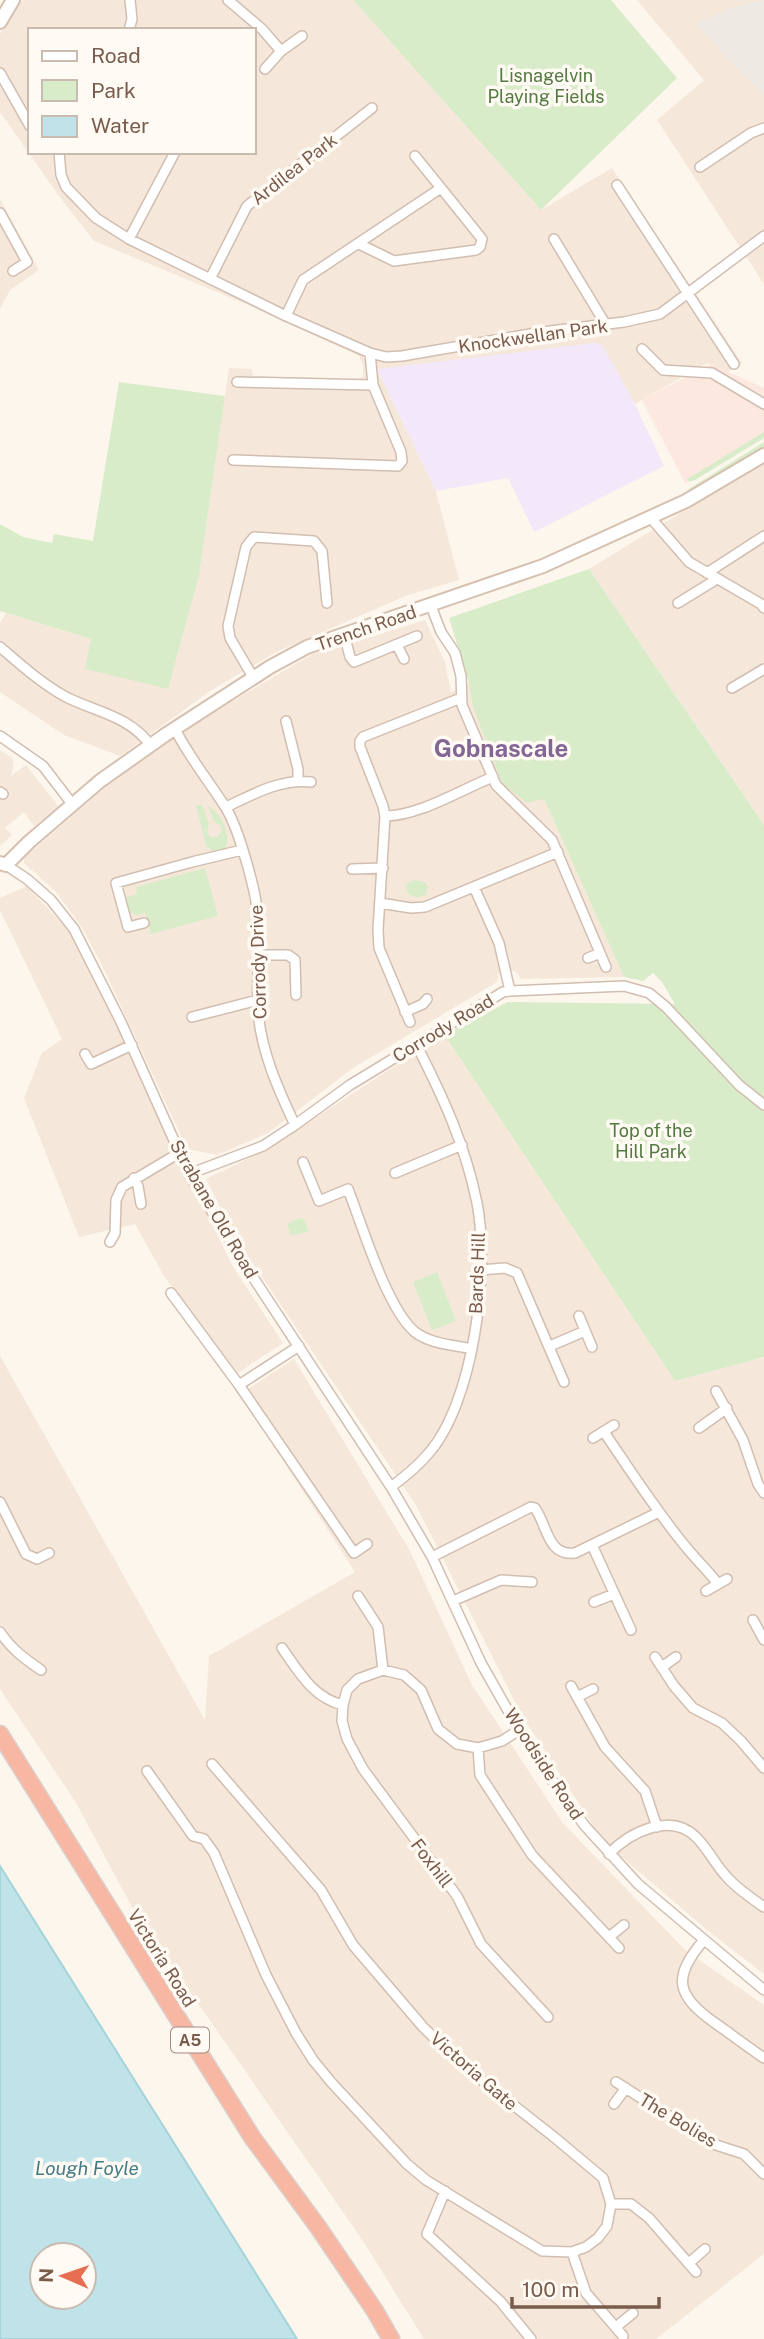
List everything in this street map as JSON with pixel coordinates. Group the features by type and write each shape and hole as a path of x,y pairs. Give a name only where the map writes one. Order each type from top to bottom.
{"highway":[{"name":"Victoria Road","path":"0,1734 252,2137 318,2227 375,2311 390,2339"}],"street":[{"path":"0,22 13,0"},
{"path":"130,0 132,19 130,28"},
{"path":"228,0 281,51"},
{"path":"265,69 281,51 302,36"},
{"path":"0,73 28,122"},
{"name":"Ardilea Park","path":"210,279 247,205 372,108"},
{"path":"700,167 751,133 764,128"},
{"name":"Knockwellan Park","path":"59,154 61,175 66,187 96,218 129,239 286,316 370,354 386,356 402,356 542,332 606,325 660,314 764,236"},
{"path":"129,239 174,154"},
{"path":"359,244 394,261 476,250 480,247 482,239 415,156"},
{"path":"617,185 734,364"},
{"path":"286,316 303,280 441,188"},
{"path":"0,213 27,262 13,271"},
{"path":"554,239 606,325"},
{"path":"642,349 663,370 712,373 764,404"},
{"path":"233,460 398,466 402,461 401,452 373,385 370,354"},
{"path":"237,382 373,385"},
{"name":"Trench Road","path":"3,864 100,781 253,677 307,648 542,566 696,495 764,455"},
{"path":"650,517 689,562 764,608"},
{"path":"708,573 764,536"},
{"path":"253,677 230,638 228,626 249,541 254,537 314,541 322,551 327,603"},
{"path":"678,603 717,579"},
{"path":"431,606 441,632 459,663 462,705 493,777 502,792 552,840 606,967"},
{"path":"344,634 354,662 417,636"},
{"path":"397,645 404,659"},
{"path":"0,647 30,673 65,696 122,719 151,746"},
{"path":"732,688 764,669"},
{"path":"410,1022 379,948 384,816 360,741 363,737 461,698"},
{"path":"286,721 298,769 298,780"},
{"name":"Corrody Drive","path":"175,729 188,755 226,807 242,850 257,908 260,956 258,1000 262,1037 269,1065 295,1125"},
{"path":"0,736 43,766 73,805"},
{"path":"384,816 397,816 415,810 493,777"},
{"path":"226,807 275,786 298,780 311,782"},
{"path":"144,923 128,928 116,883 242,850"},
{"path":"380,903 411,908 425,907 558,852"},
{"name":"Strabane Old Road","path":"3,864 27,879 51,900 74,929 132,1045 190,1174 239,1256 391,1487"},
{"path":"352,869 383,868"},
{"path":"474,887 499,943 510,990"},
{"path":"588,958 600,953"},
{"path":"260,956 288,955 295,960 296,995"},
{"name":"Corrody Road","path":"190,1174 263,1146 350,1085 510,990 624,986 649,993 666,1007 739,1084 764,1105"},
{"path":"405,1012 423,1004 426,999"},
{"path":"192,1017 258,1000"},
{"name":"Bards Hill","path":"391,1487 428,1454 449,1421 472,1349 480,1270 477,1205 462,1145 449,1110 416,1044"},
{"path":"85,1054 91,1064 132,1045"},
{"path":"396,1173 462,1145"},
{"path":"110,1242 115,1233 116,1200 122,1187 179,1153"},
{"path":"303,1162 319,1201 348,1189 388,1293 415,1332 429,1340 472,1349"},
{"path":"134,1178 141,1204"},
{"path":"480,1270 505,1268 517,1273 564,1382"},
{"path":"171,1293 239,1385 354,1553 367,1544"},
{"path":"579,1316 592,1347"},
{"path":"550,1346 585,1331"},
{"path":"239,1385 299,1346"},
{"path":"716,1391 743,1440 758,1484 764,1493"},
{"path":"699,1427 727,1408"},
{"path":"593,1438 614,1425"},
{"path":"604,1432 687,1549 722,1582 706,1591"},
{"name":"Woodside Road","path":"391,1487 432,1557 481,1663 519,1730 562,1795 609,1854 639,1884 764,1990"},
{"path":"0,1502 26,1554 37,1559 49,1553"},
{"path":"432,1557 531,1507 536,1508 559,1552 576,1553 659,1512"},
{"path":"592,1545 631,1630"},
{"path":"453,1601 501,1580 532,1582"},
{"path":"594,1602 614,1594"},
{"path":"358,1596 378,1627 383,1670"},
{"path":"752,1625 764,1640"},
{"path":"0,1632 24,1659 41,1670"},
{"path":"282,1648 306,1683 321,1697 343,1705 347,1690 358,1679 383,1670 404,1675 421,1690 439,1730 457,1744 478,1748 502,1741 519,1730"},
{"path":"655,1657 674,1686 693,1707 722,1723 764,1768"},
{"path":"662,1667 676,1657"},
{"path":"571,1686 605,1747 645,1790 657,1826"},
{"path":"577,1697 593,1689"},
{"name":"Foxhill","path":"343,1705 342,1721 347,1739 363,1769 457,1896 481,1944 544,2014 531,2020"},
{"path":"478,1748 480,1775 532,1855 620,1948"},
{"name":"Victoria Gate","path":"212,1764 321,1890 353,1945 423,2027 460,2063 603,2178 611,2204"},
{"path":"147,1771 193,1836 204,1839 214,1853 266,1975 313,2060 407,2164 445,2191 542,2251 572,2252 586,2248 607,2226 611,2204 631,2204 649,2218 696,2272"},
{"path":"609,1854 645,1829 671,1826 688,1831 697,1838 727,1877 764,1907"},
{"path":"609,1937 624,1925"},
{"path":"704,1940 685,1965 682,1982 684,1993 697,2011 764,2058"},
{"name":"The Bolies","path":"616,2082 713,2144 744,2154 764,2174"},
{"name":"The Bolies","path":"614,2104 626,2088"},
{"path":"445,2191 427,2234 500,2301 531,2339"},
{"path":"689,2263 705,2249"},
{"path":"572,2252 586,2293 623,2336"},
{"path":"616,2327 633,2313"}],"shaded area":[{"path":"22,0 353,0 541,210 612,168 742,363 726,373 707,363 635,404 633,400 377,369 436,491 459,580 408,595 276,652 210,691 120,756 64,735 0,692 0,623 6,613 91,639 199,575 229,368 252,369 253,376 358,380 363,376 363,365 359,356 246,304 94,241 30,154 256,154 256,28 28,28 28,152 0,112 0,34"},
{"path":"637,0 764,0 728,9 758,89 764,96 764,284 657,120 704,80"},
{"path":"764,0 764,96 696,24 728,9"},
{"path":"0,199 39,270 10,290 0,309"},
{"path":"595,343 602,345 633,400 664,466 534,532 508,478 436,491 377,369"},
{"path":"711,364 764,388 764,437 685,483 642,400"},
{"path":"764,462 764,825 589,569"},
{"path":"425,620 445,662 451,692 469,683 472,704 544,799 624,977 521,979 515,971 499,973 497,982 353,1068 268,1133 217,1155 187,1149 101,963 81,926 56,892 24,863 24,858 165,735 199,721 314,653"},
{"path":"0,750 12,758 14,763 11,776 26,765 59,807 34,826 24,812 5,828 12,835 0,846"},
{"path":"27,886 73,936 232,1265 283,1343 238,1373 164,1276 135,1224 79,1237 24,1098 42,1053 62,1039 0,910 0,898"},
{"path":"444,1034 675,1381 764,1358 764,1974 707,1930 603,1841 520,1712 416,1505 233,1234 206,1179 266,1150"},
{"path":"0,1356 205,1720 209,1656 355,1572 240,1394 294,1359 410,1551 471,1683 562,1822 685,1950 764,2005 764,2254 656,2339 424,2339 363,2241 134,1911 75,1801 0,1689"}],"green space":[{"name":"Lisnagelvin Playing Fields","path":"353,0 611,0 677,78 541,210"},
{"path":"119,382 225,396 199,575 168,689 85,669 91,639 0,611 0,524 23,537 52,543 54,534 93,541"},
{"path":"764,432 764,438 689,482 687,477"},
{"path":"764,442 764,447 703,485 687,490"},
{"name":"Top of the Hill Park","path":"589,569 764,825 764,1357 675,1381 444,1034 508,1002 675,1004 662,982 653,973 643,981 624,977 544,799 527,803 502,783 472,704 469,683 449,618"},
{"path":"196,805 202,805 209,824 207,833 211,837 217,837 222,830 220,825 214,822 208,806 223,822 227,840 222,852 215,852 206,846"},
{"path":"205,868 218,916 151,934 145,913 136,915 127,910 124,898 137,894 136,887"},
{"path":"415,880 425,882 428,886 426,895 415,897 407,892 406,884"},
{"path":"304,1219 309,1231 291,1236 287,1224"},
{"path":"437,1272 456,1321 432,1330 413,1282"}],"water":[{"name":"Lough Foyle","path":"0,1866 297,2339 0,2339"}],"district":[{"name":"Gobnascale","path":"501,748"}]}
